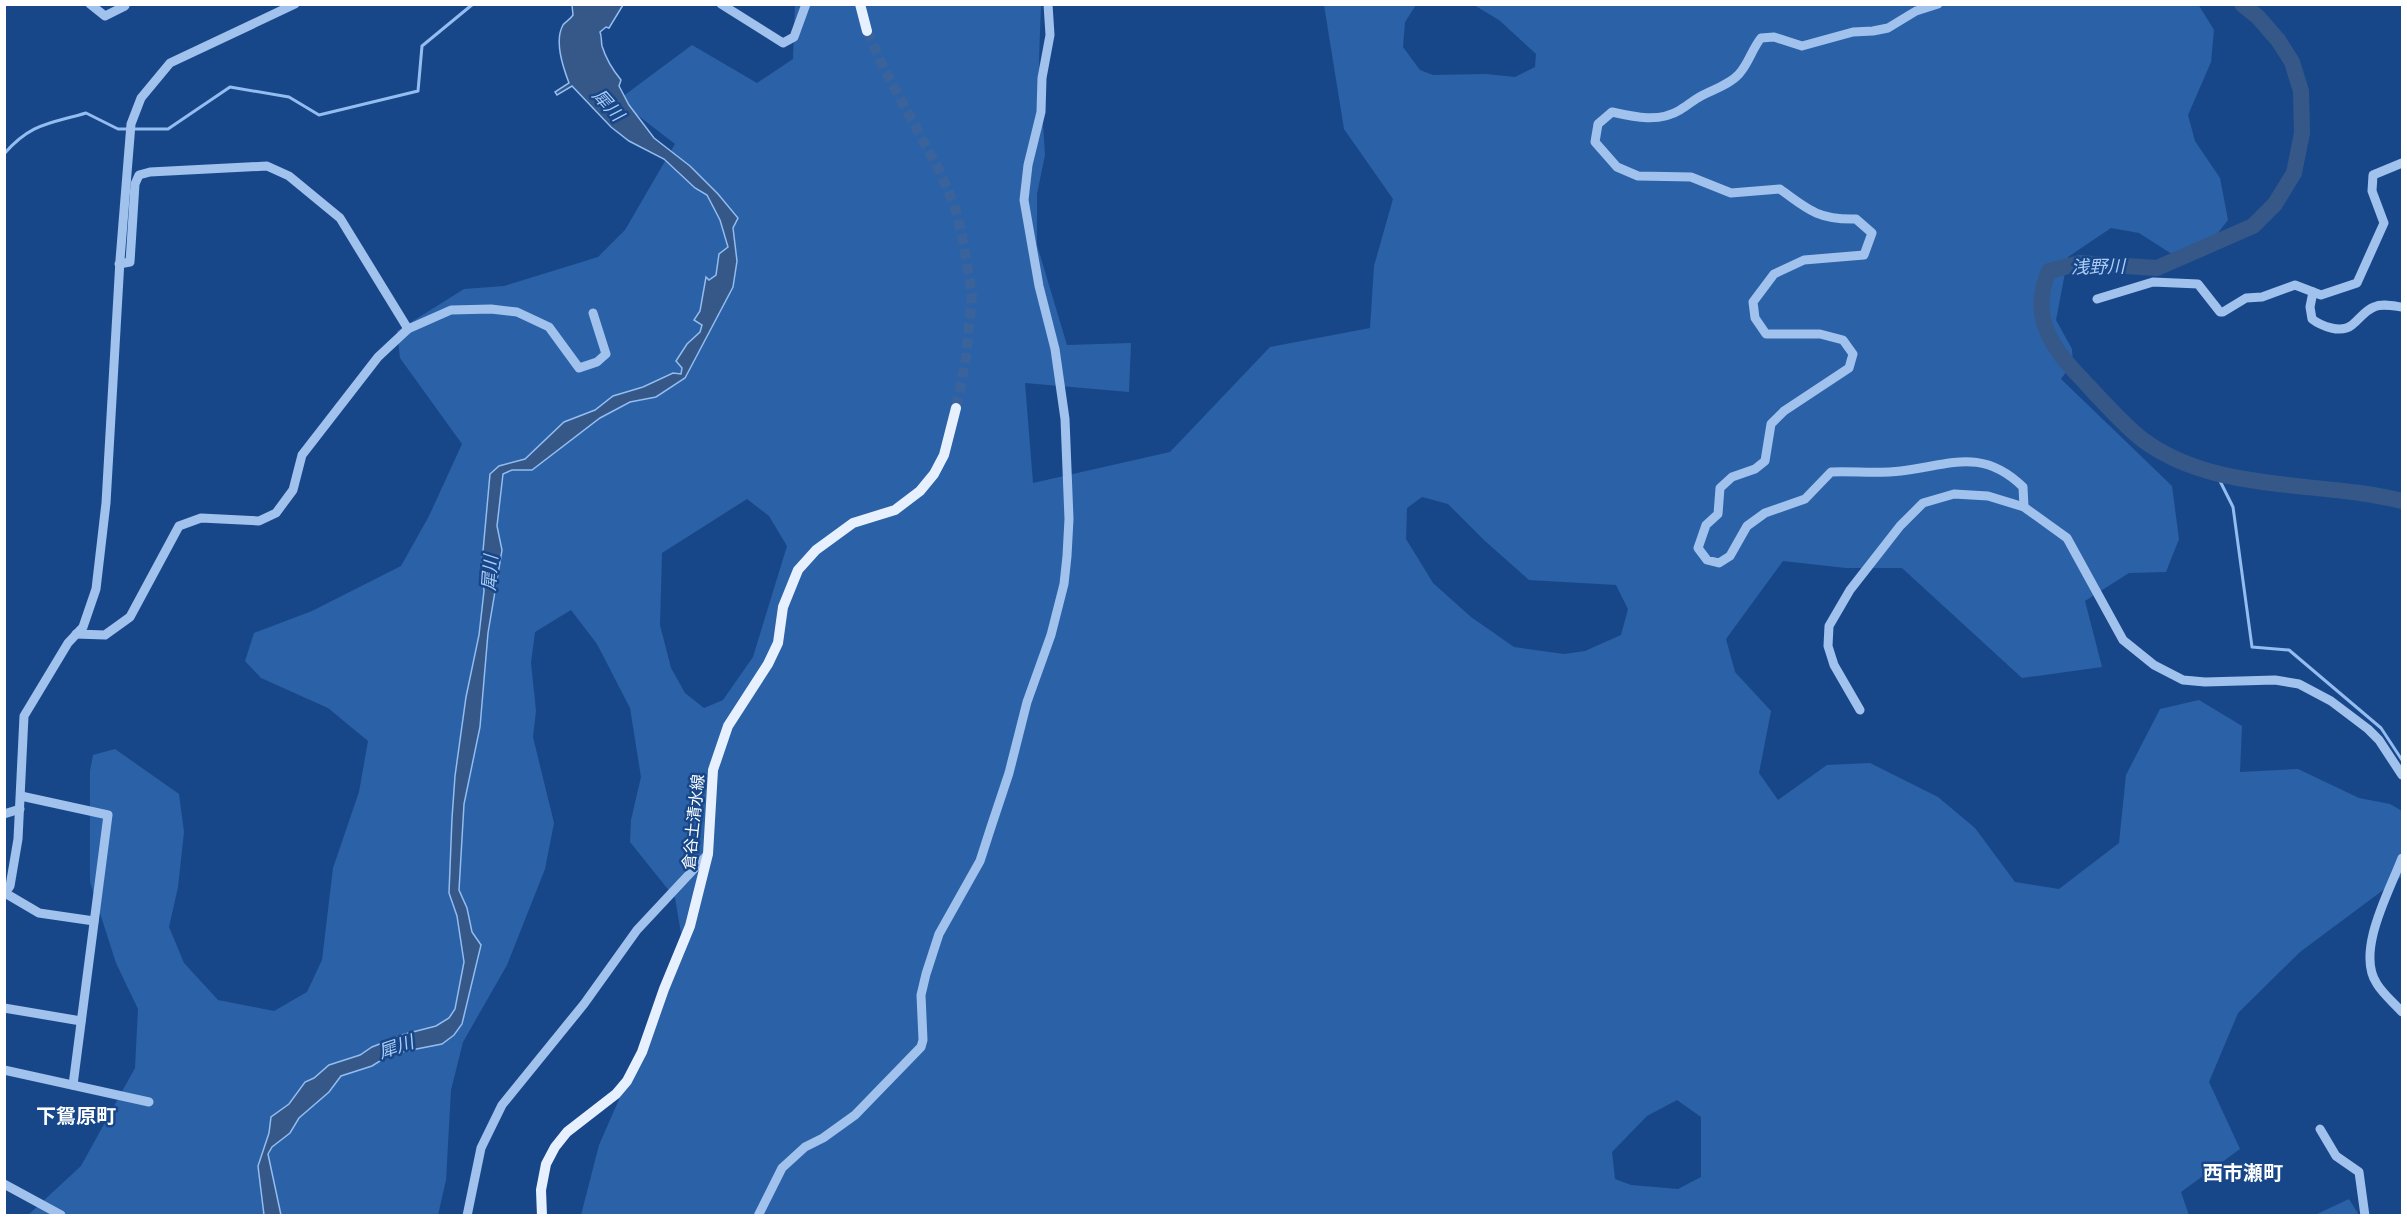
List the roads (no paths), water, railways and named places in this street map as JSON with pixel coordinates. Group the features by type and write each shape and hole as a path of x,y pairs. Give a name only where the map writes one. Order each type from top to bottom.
{"main road":[{"path":"860,4 867,31"},
{"name":"倉谷土清水線","path":"542,1215 541,1190 546,1164 555,1147 567,1132 616,1094 627,1081 642,1052 664,989 690,926 708,854 713,770 728,726 768,664 778,643 783,607 798,570 816,550 853,523 895,510 920,491 934,474 944,455 956,408"}],"street":[{"path":"90,4 105,16 125,6 124,4"},
{"path":"94,921 39,913 5,893 10,886 15,860 21,796 24,716 63,651 83,627 96,589 106,503 119,262 131,124 141,98 170,63 295,4"},
{"path":"721,4 783,43 794,37 806,4"},
{"path":"758,1215 782,1167 805,1147 855,1114 921,1047 923,1040 921,995 926,974 939,934 980,861 1009,773 1027,702 1051,635 1064,584 1069,519 1065,419 1055,350 1039,286 1024,200 1028,165 1041,112 1042,78 1050,35 1048,4"},
{"path":"1938,4 1916,10 1888,28 1873,32 1853,32 1802,46 1774,37 1761,38 1754,46 1742,71 1734,79 1695,99 1679,111 1663,117 1638,118 1612,112 1598,124 1595,142 1617,167 1638,176 1691,177 1731,193 1780,189 1809,211 1834,219 1856,219 1872,233 1864,255 1804,260 1774,274 1753,302 1755,318 1766,334 1820,334 1843,340 1853,354 1849,368 1784,411 1772,424 1765,461 1755,469 1732,477 1719,488 1718,514 1707,525 1698,548 1707,560 1719,563 1730,556 1748,526 1766,513 1805,499 1831,472 1900,471 1946,462 1976,461 2012,477 2024,488 2024,507"},
{"path":"2097,299 2153,282 2198,284 2220,312 2223,312 2246,298 2262,297 2295,285 2327,295 2357,283 2384,223 2372,191 2373,175 2403,163"},
{"path":"119,262 130,262 135,184 139,175 150,171 267,166 289,176 340,218 408,328"},
{"path":"2313,292 2310,307 2312,319 2320,325 2343,329 2351,326 2374,306 2403,307"},
{"path":"76,634 105,635 130,617 179,526 201,518 259,521 276,513 293,490 302,454 378,357 408,328 451,310 491,309 517,312 549,327 579,368 597,362 606,354 593,313"},
{"path":"1860,710 1834,665 1828,646 1829,627 1850,590 1900,526 1923,503 1954,494 1988,496 2024,507 2067,538 2123,640 2154,665 2183,680 2205,682 2276,680 2299,684 2331,701 2368,729 2379,740 2403,775"},
{"path":"21,796 108,815 73,1085"},
{"path":"4,814 20,809"},
{"path":"467,1215 481,1148 502,1105 584,1004 637,930 708,854"},
{"path":"2403,858 2370,944 2371,970 2376,983 2403,1012"},
{"path":"4,1008 81,1022"},
{"path":"4,1070 149,1102"},
{"path":"2320,1130 2336,1156 2359,1172 2365,1215"},
{"path":"4,1184 61,1215"}],"water":[{"name":"犀川","path":"572,5 623,5 609,28 606,27 600,32 602,46 621,80 619,86 629,105 654,138 690,166 738,218 733,228 737,261 733,287 685,378 656,397 630,402 600,418 532,470 512,470 503,474 497,526 502,550 488,633 480,727 464,804 459,890 467,908 472,932 481,945 462,1024 454,1035 442,1044 391,1054 372,1066 341,1076 329,1092 299,1118 290,1133 272,1147 268,1154 281,1215 264,1215 258,1166 269,1133 271,1117 289,1104 305,1082 314,1078 329,1065 360,1055 372,1047 405,1034 436,1026 449,1018 455,1009 464,962 457,916 449,893 452,818 455,776 466,697 479,635 484,591 482,562 490,474 499,466 525,459 564,422 595,410 613,396 643,387 673,373 681,374 682,368 676,361 687,344 700,332 702,325 694,320 700,311 706,277 709,280 716,275 719,254 728,247 720,220 707,195 695,188 664,159 629,141 611,127 572,86 557,95 555,92 569,83 560,54 559,39 563,25 573,15"}],"waterway":[{"path":"4,154 32,130 86,113 118,129 168,129 230,87 289,97 319,115 418,91 422,46 473,4"},
{"name":"浅野川","path":"2242,4 2258,17 2278,40 2292,62 2301,91 2302,133 2294,173 2275,204 2253,226 2157,268 2080,263 2049,271 2041,301 2046,328 2051,340 2068,364 2110,410 2143,440 2172,457 2203,469 2235,477 2402,501"},
{"path":"2217,475 2233,507 2252,647 2289,650 2381,728 2402,760"}],"tunnel":[{"path":"867,31 884,69 939,170 954,204 962,235 972,294 966,358 956,408"}],"district":[{"name":"下鴛原町","path":"76,1116"},
{"name":"西市瀬町","path":"2243,1173"}]}
